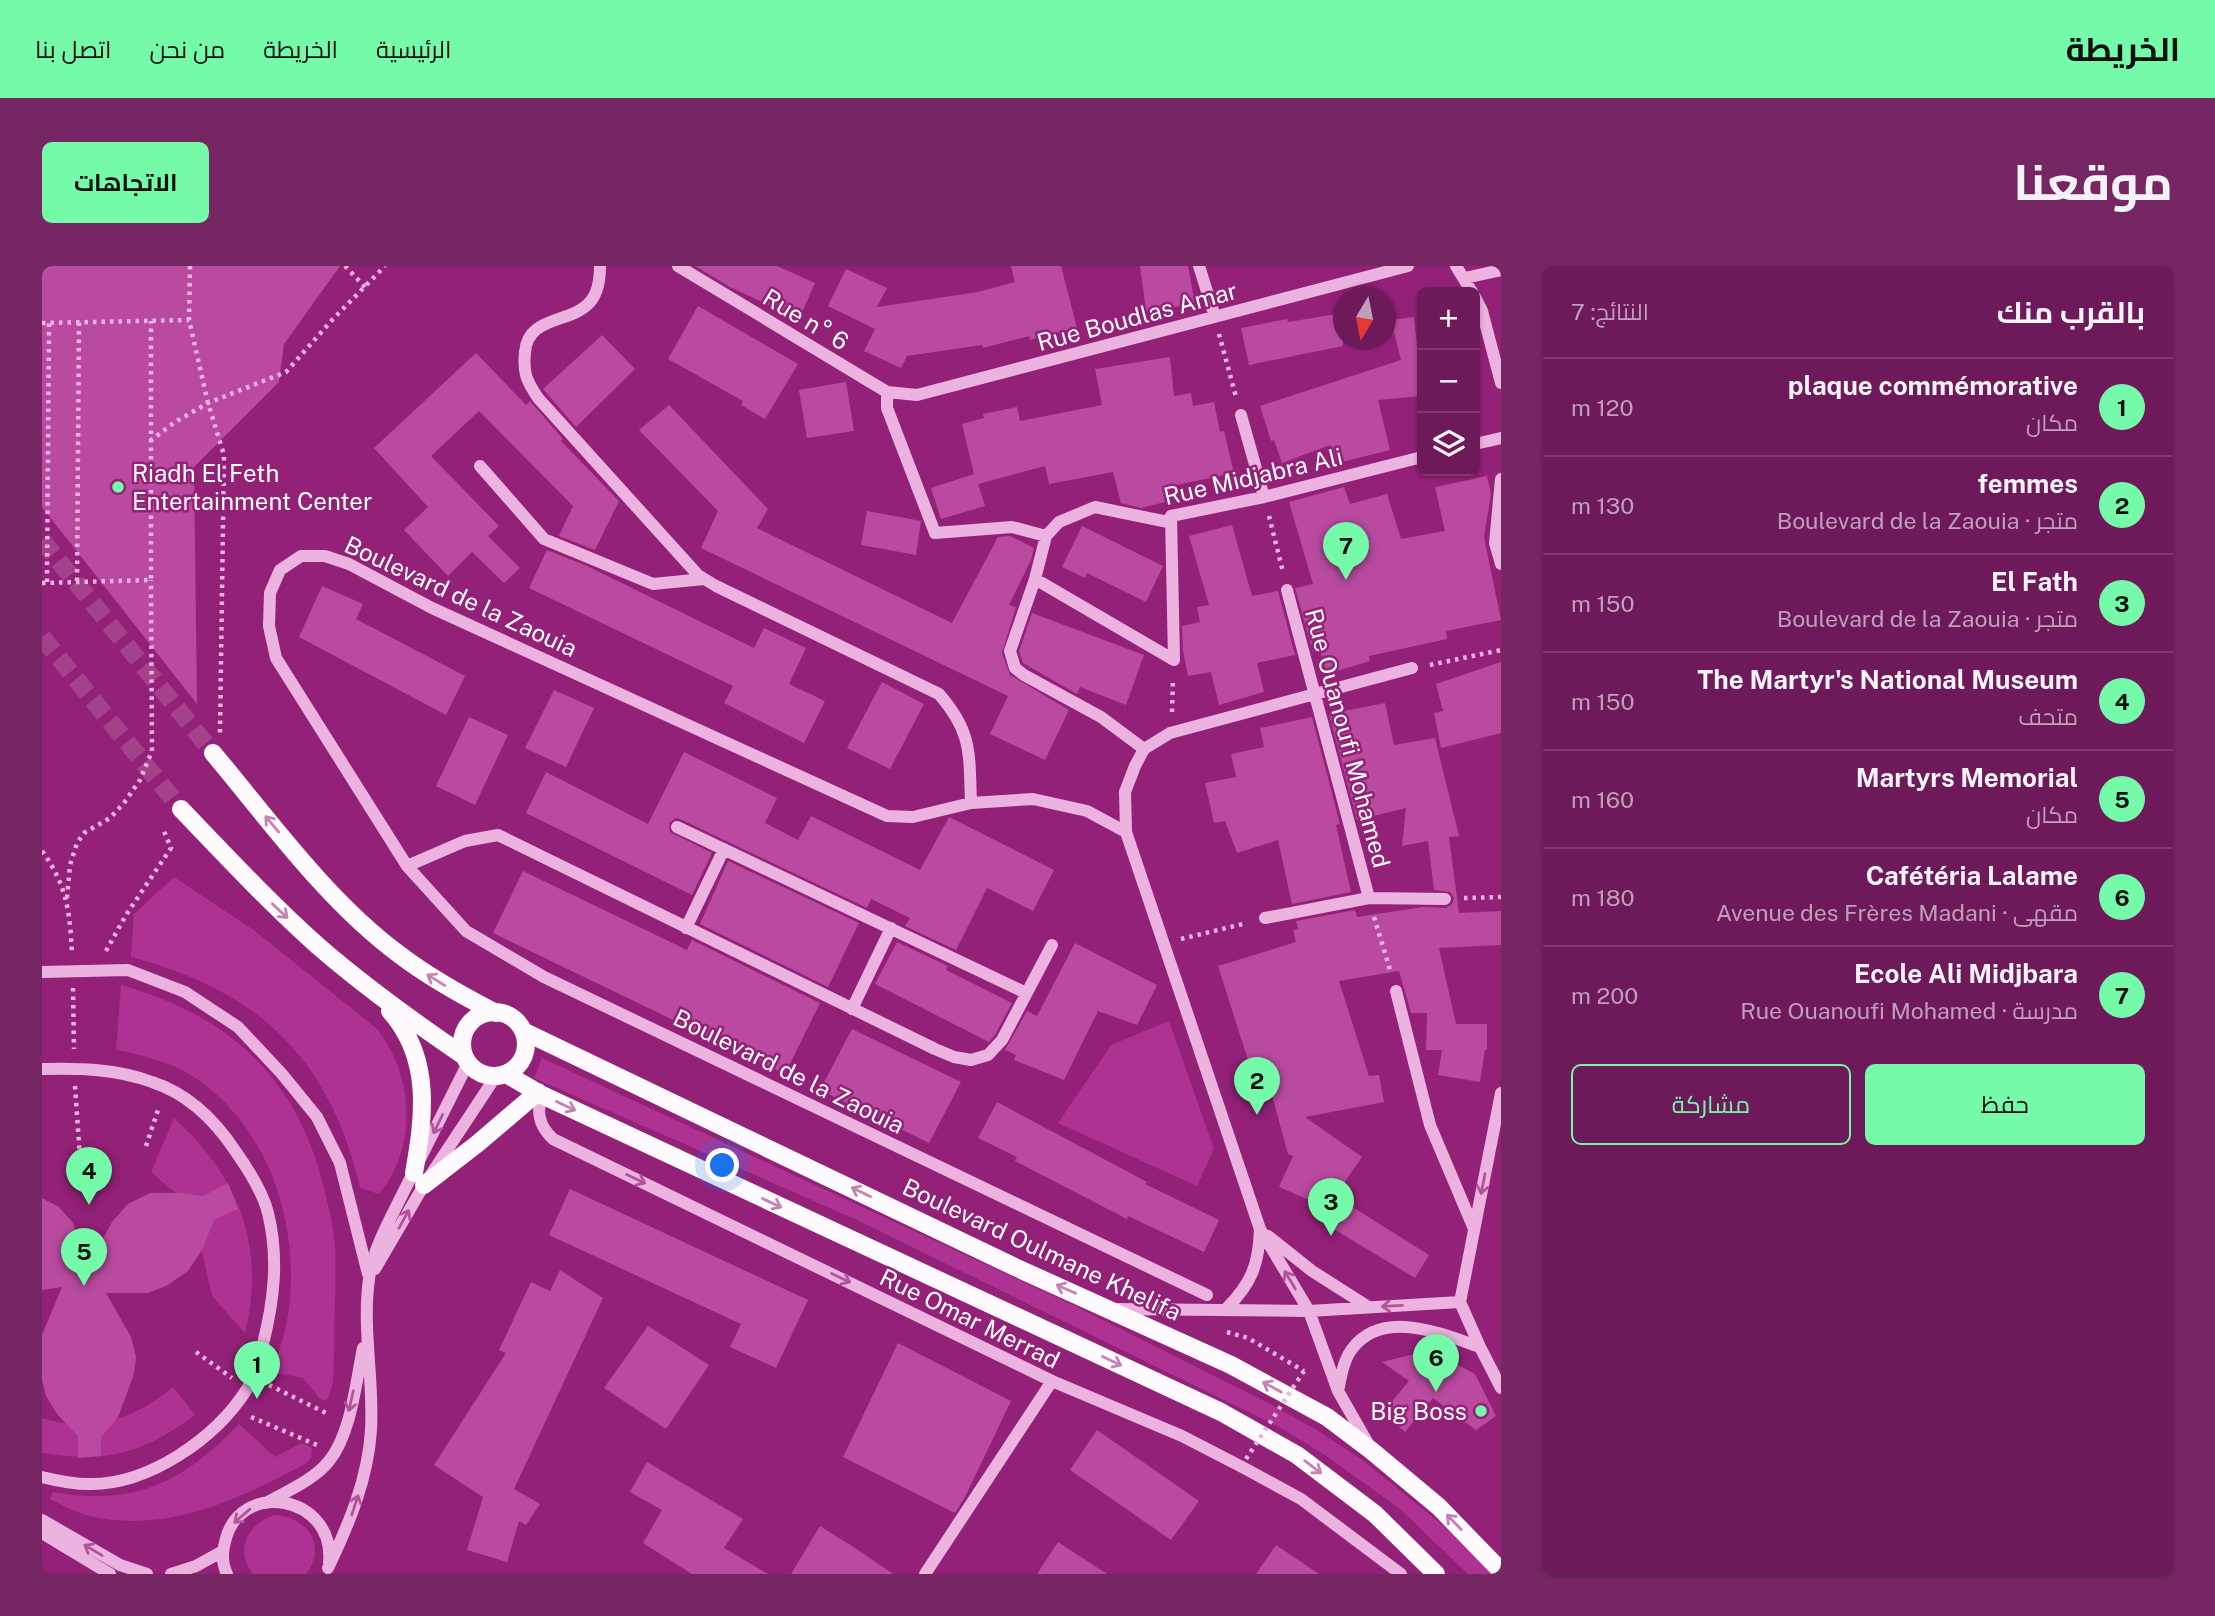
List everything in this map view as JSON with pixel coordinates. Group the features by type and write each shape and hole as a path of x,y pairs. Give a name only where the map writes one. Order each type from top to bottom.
{"main road":[{"path":"213,753 304,863 349,911 398,954 424,972 496,1013 512,1018 523,1031 526,1041 522,1061 501,1075"},
{"path":"181,809 274,905 320,947 466,1059 480,1073 501,1075 1221,1412 1297,1455 1375,1514 1436,1574"},
{"path":"370,987 405,1031 421,1069 419,1179"},
{"path":"466,1059 463,1038 471,1022 487,1013 496,1013"},
{"name":"Boulevard Oulmane Khelifa","path":"523,1031 1017,1268 1231,1365 1327,1417 1439,1507 1501,1571"},
{"path":"419,1179 477,1144 540,1093"}],"street":[{"path":"600,266 599,281 591,301 577,312 543,324 533,333 526,344 526,380 538,397 698,575 939,695 954,712 968,742 971,803"},
{"name":"Rue n° 6","path":"678,266 887,392 917,395"},
{"path":"1199,266 1215,317"},
{"name":"Rue Boudlas Amar","path":"917,395 1408,266"},
{"path":"1456,266 1470,287"},
{"path":"1465,278 1501,270"},
{"path":"1480,307 1501,383"},
{"path":"887,392 887,408 935,534 1012,527 1046,536 1035,579 1012,640 1011,660 1015,668 1101,718 1144,749"},
{"path":"1241,415 1264,497"},
{"path":"1480,443 1501,438"},
{"name":"Rue Midjabra Ali","path":"1046,536 1059,523 1095,507 1168,522 1171,516 1264,497 1417,458"},
{"path":"480,466 544,539 653,584 704,579"},
{"path":"1501,479 1495,543 1501,564"},
{"path":"1171,516 1174,660"},
{"name":"Boulevard de la Zaouia","path":"1126,831 1087,810 1033,799 971,803 913,817 887,816 432,608 349,564 325,556 301,556 280,570 270,593 269,626 276,658 407,866 466,930 544,977 1207,1295"},
{"path":"1035,579 1174,660"},
{"name":"Rue Ouanoufi Mohamed","path":"1287,590 1369,898"},
{"path":"1372,1451 1338,1391 1309,1311 1260,1229 1126,831 1125,792 1144,749 1170,733 1412,668"},
{"path":"677,827 1027,993"},
{"path":"407,866 465,841 498,835 944,1053 971,1060 988,1055 1002,1040 1052,945"},
{"path":"686,928 724,849"},
{"path":"1265,918 1369,898 1446,899"},
{"path":"852,1009 891,928"},
{"path":"42,972 128,970 185,992 238,1027 317,1117 340,1163 369,1278"},
{"path":"1396,990 1430,1125 1474,1229"},
{"path":"419,1179 466,1059"},
{"path":"42,1069 105,1071 130,1075 166,1087 200,1108 221,1129 243,1163 267,1211 275,1258 273,1304 260,1357 248,1388 217,1426 188,1450 121,1481 91,1484 42,1477"},
{"path":"327,1571 356,1504 368,1449 371,1420 366,1334 369,1278 382,1235 419,1179 501,1075"},
{"name":"Rue Omar Merrad","path":"540,1093 538,1114 541,1124 553,1139 1052,1381 1182,1436 1290,1493 1401,1574"},
{"path":"1501,1093 1460,1302 1501,1388"},
{"path":"1260,1229 1312,1271 1368,1307"},
{"path":"1226,1309 1241,1293 1253,1273 1259,1252 1260,1229"},
{"path":"1111,1309 1309,1311 1460,1302"},
{"path":"1338,1391 1343,1367 1351,1350 1360,1340 1373,1333 1409,1326 1432,1330 1480,1347"},
{"path":"227,1574 223,1551 232,1525 253,1507 266,1503 316,1474 335,1452 347,1422 366,1334"},
{"path":"925,1574 1052,1381"},
{"path":"266,1503 282,1502 296,1506 310,1513 320,1524 330,1553 327,1571"},
{"path":"42,1520 120,1565 147,1574"},
{"path":"42,1533 110,1574"},
{"path":"172,1574 196,1566 223,1551"}],"path":[{"path":"190,266 189,320 208,403 224,455 220,721"},
{"path":"345,266 365,287"},
{"path":"150,441 175,422 208,403 286,372 385,266"},
{"path":"1215,317 1241,415"},
{"path":"42,323 189,320"},
{"path":"66,898 70,865 77,843 84,833 110,818 124,803 140,780 152,751 150,321"},
{"path":"78,581 79,322"},
{"path":"49,323 45,582 151,580"},
{"path":"1264,497 1287,590"},
{"path":"1412,668 1501,650"},
{"path":"1170,733 1174,660"},
{"path":"102,956 171,848 163,829"},
{"path":"42,851 53,867 66,898 70,915 72,957 82,957"},
{"path":"1446,899 1501,897"},
{"path":"1369,898 1396,990"},
{"path":"1165,943 1265,918"},
{"path":"73,986 74,1049"},
{"path":"146,1146 166,1087"},
{"path":"75,1097 80,1158"},
{"path":"1218,1333 1229,1332 1248,1339 1304,1371 1246,1460"},
{"path":"196,1352 230,1377"},
{"path":"253,1376 299,1401 347,1422"},
{"path":"231,1408 335,1452"}],"shaded area":[{"path":"174,877 255,931 377,1029 389,1047 404,1089 407,1111 400,1155 392,1175 379,1194 360,1188 347,1142 330,1102 308,1067 282,1036 252,1011 217,989 176,971 131,957 134,914"},
{"path":"121,985 193,1013 224,1032 251,1055 275,1081 295,1111 311,1145 323,1184 334,1239 334,1365 328,1399 322,1401 303,1378 272,1372 287,1318 291,1269 283,1208 260,1151 244,1125 224,1101 200,1081 160,1061 116,1050"},
{"path":"1169,1021 1214,1149 1197,1186 1058,1123 1111,1045"},
{"path":"542,1058 1073,1305 1268,1403 1361,1459 1456,1536 1491,1574 1468,1574 1400,1509 1322,1453 1279,1427 857,1220 534,1078"},
{"path":"174,1118 215,1164 231,1189 242,1215 249,1242 252,1271 251,1301 245,1333 212,1296 199,1238 179,1196 151,1172"},
{"path":"173,1387 195,1415 158,1439 140,1447 105,1456 42,1453 42,1418 78,1424 112,1420 143,1408"},
{"path":"239,1424 275,1457 302,1443 312,1448 311,1458 305,1464 228,1501 174,1517 119,1520 85,1515 50,1499 53,1492 108,1496 156,1485 198,1461"},
{"path":"275,1515 296,1521 311,1535 315,1553 306,1574 253,1574 247,1565 244,1547 247,1538 258,1524"}],"building":[{"name":"Riadh El Feth Entertainment Center","path":"42,266 340,266 284,344 279,382 194,467 197,704 42,507"},
{"path":"695,266 777,266 815,283 799,319 730,287"},
{"path":"1011,266 1061,266 1077,328 1030,340 1029,336 983,348 982,345 907,356 901,368 864,351 875,329 828,306 846,269 887,288 877,307 978,292 1015,282"},
{"path":"1140,266 1188,266 1195,304 1146,311"},
{"path":"698,306 798,364 765,419 741,405 743,401 668,359"},
{"path":"1333,315 1333,348 1249,365 1241,328 1287,319 1288,322"},
{"path":"1414,317 1417,396 1378,400 1390,450 1334,464 1330,445 1282,463 1274,440 1271,441 1260,406 1401,360 1396,340 1396,319"},
{"path":"602,335 635,369 576,427 543,389"},
{"path":"476,353 526,405 530,401 563,439 561,441 619,501 595,550 559,536 573,506 479,411 431,456 499,526 488,536 520,568 504,583 472,552 448,576 404,530 428,507 374,448"},
{"path":"1170,357 1174,396 1191,393 1193,406 1214,402 1220,432 1224,431 1234,473 1162,488 1165,502 1141,508 1121,503 1113,472 1049,484 1045,466 978,484 985,506 941,519 931,488 974,474 962,424 984,418 983,414 1017,407 1020,421 1102,405 1095,369"},
{"path":"846,382 854,431 807,438 799,390"},
{"path":"669,405 768,509 757,528 952,623 998,537 1010,536 1034,548 1009,605 1016,607 1002,653 1010,675 1069,710 1045,760 990,734 1008,696 701,548 718,511 639,430"},
{"path":"1487,476 1491,494 1484,537 1501,620 1446,631 1447,639 1369,656 1370,661 1327,674 1320,651 1313,652 1295,588 1313,584 1289,502 1344,487 1350,504 1387,494 1401,539 1445,531 1435,487"},
{"path":"867,511 921,521 916,555 861,545"},
{"path":"1232,525 1252,596 1278,591 1295,655 1257,663 1264,692 1219,705 1211,672 1188,676 1182,626 1200,622 1197,607 1209,605 1189,536"},
{"path":"1082,526 1163,566 1146,602 1087,573 1085,578 1062,567"},
{"path":"547,550 587,566 754,648 764,628 806,648 789,684 825,701 804,743 724,703 733,686 529,588"},
{"path":"322,586 363,604 356,619 465,676 446,715 299,637"},
{"path":"1032,613 1144,655 1126,705 1080,687 1077,694 1023,663 1019,651"},
{"path":"1501,662 1501,733 1441,748 1434,713 1443,711 1436,684"},
{"path":"882,682 924,704 890,769 847,748"},
{"path":"554,690 594,708 566,767 525,748"},
{"path":"1385,703 1394,745 1435,738 1459,836 1449,837 1459,913 1501,911 1501,945 1439,948 1456,1024 1487,1024 1487,1050 1480,1082 1438,1075 1442,1050 1426,1050 1427,1013 1411,1013 1399,971 1339,981 1369,1076 1379,1075 1384,1102 1305,1117 1362,1157 1335,1196 1429,1255 1415,1278 1317,1219 1325,1207 1279,1187 1293,1156 1288,1154 1262,1059 1249,1063 1218,966 1296,942 1293,930 1298,929 1296,921 1355,910 1357,917 1423,907 1446,908 1452,904 1454,898 1450,892 1434,890 1428,841 1402,846 1406,808 1357,820 1329,714"},
{"path":"469,717 508,735 475,805 436,786"},
{"path":"1312,717 1340,824 1336,825 1351,892 1292,904 1278,840 1237,853 1225,821 1214,823 1205,783 1236,777 1231,754 1264,747 1260,728"},
{"path":"684,752 777,798 765,823 798,840 811,816 920,870 949,817 1054,870 1033,911 987,888 956,950 905,926 910,918 871,899 867,908 680,819 676,818 669,823 670,832 712,853 692,895 526,813 546,772 648,824"},
{"path":"728,861 859,923 828,987 700,924"},
{"path":"523,871 687,950 692,940 820,1003 785,1074 493,933"},
{"path":"897,942 948,966 946,970 1012,1003 989,1042 875,984"},
{"path":"1075,943 1157,985 1137,1025 1098,1011 1064,1080 1014,1060 1016,1055 1005,1050 1027,1011 1037,1016"},
{"path":"852,1029 961,1082 929,1143 820,1090"},
{"path":"997,1102 1147,1182 1145,1184 1219,1220 1204,1252 1128,1216 1127,1219 1015,1161 1017,1157 978,1138"},
{"path":"228,1183 238,1209 214,1220 202,1250 188,1271 166,1286 148,1293 106,1293 131,1337 136,1357 134,1374 118,1417 101,1437 101,1456 78,1458 78,1436 57,1414 46,1396 42,1380 42,1335 62,1287 42,1290 42,1198 59,1207 73,1223 88,1267 112,1222 128,1204 150,1193 203,1196"},
{"path":"570,1189 808,1300 776,1368 730,1347 741,1324 549,1235"},
{"path":"560,1270 603,1298 514,1489 540,1504 526,1525 519,1521 507,1562 467,1550 483,1497 434,1465 506,1353 499,1350 531,1282 550,1291"},
{"path":"648,1326 709,1365 666,1429 604,1388"},
{"path":"898,1343 1011,1401 955,1513 843,1457"},
{"path":"1430,1350 1475,1374 1496,1416 1476,1430 1433,1398 1405,1432 1382,1413 1409,1381 1382,1362"},
{"path":"1097,1430 1199,1501 1171,1540 1070,1470"},
{"path":"647,1462 743,1519 724,1548 768,1574 692,1574 643,1543 662,1510 630,1492"},
{"path":"820,1526 855,1548 893,1574 791,1574"},
{"path":"1058,1542 1107,1574 1037,1574"},
{"path":"1276,1545 1319,1574 1256,1574"}],"tunnel":[{"path":"42,540 213,753"},
{"path":"42,637 181,809"}],"place":[{"name":"Riadh El Feth Entertainment Center","path":"118,487"},
{"name":"Ecole Ali Midjbara","path":"1346,580"},
{"name":"femmes","path":"1257,1115"},
{"name":"The Martyr's National Museum","path":"89,1205"},
{"name":"El Fath","path":"1331,1236"},
{"name":"Martyrs Memorial","path":"84,1286"},
{"name":"Cafétéria Lalame","path":"1436,1392"},
{"name":"plaque commémorative","path":"257,1399"},
{"name":"Big Boss","path":"1481,1411"}]}
